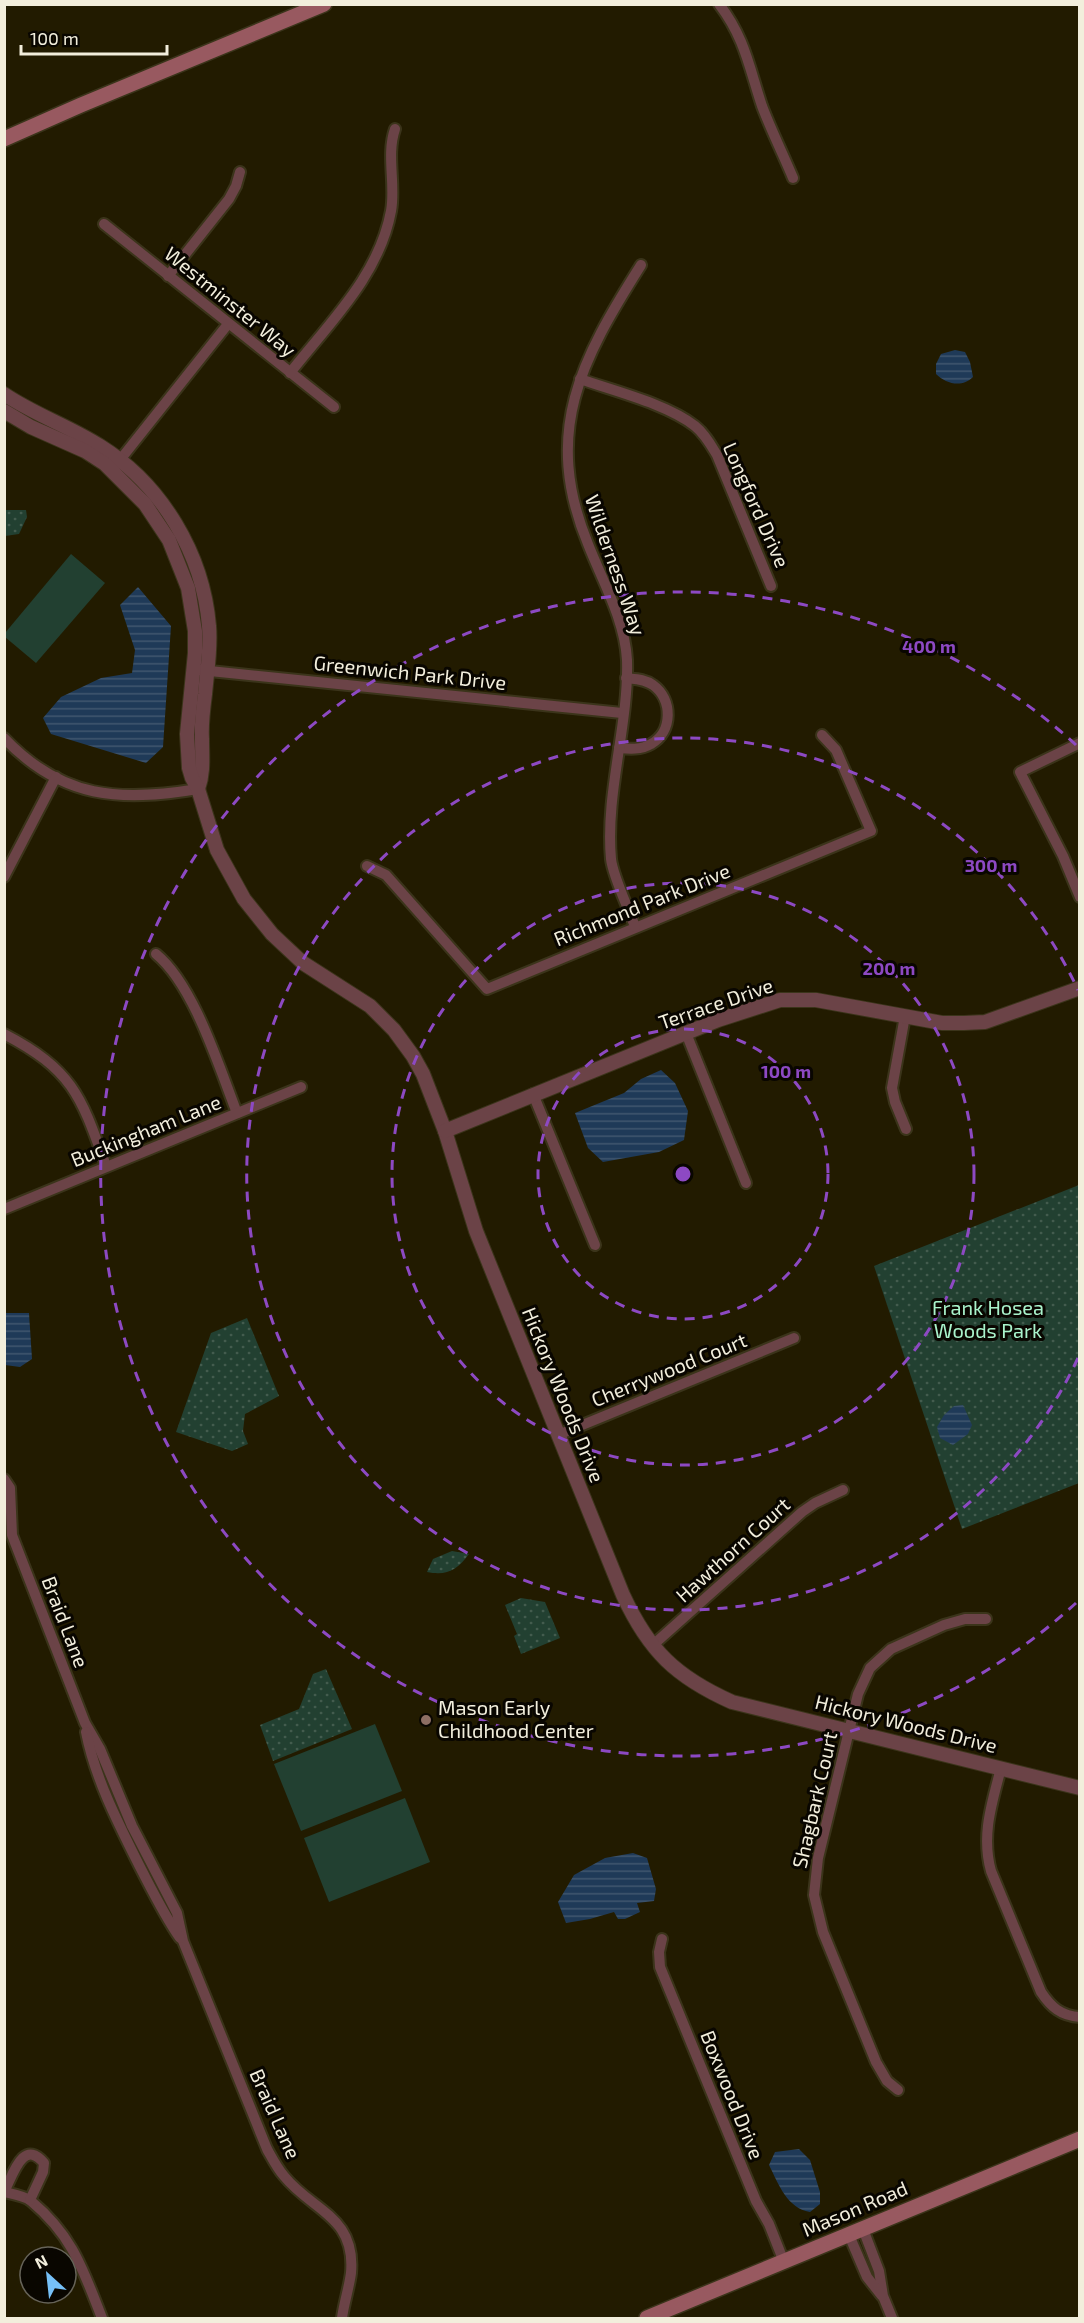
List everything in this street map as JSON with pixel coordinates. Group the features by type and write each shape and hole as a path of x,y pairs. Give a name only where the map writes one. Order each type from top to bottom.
{"main road":[{"path":"4,139 324,4"},
{"name":"Mason Road","path":"647,2319 1080,2139"}],"street":[{"path":"719,4 736,28 750,62 762,106 793,178"},
{"path":"290,372 366,276 383,244 392,208 391,150 395,129"},
{"path":"168,276 229,200 240,172"},
{"name":"Westminster Way","path":"104,224 334,407"},
{"name":"Wilderness Way","path":"635,927 611,862 610,832 627,661 622,633 582,531 570,488 567,452 571,408 580,379 595,344 641,265"},
{"path":"116,465 228,324"},
{"name":"Longford Drive","path":"580,379 669,411 695,426 717,455 771,586"},
{"name":"Hickory Woods Drive","path":"4,394 42,417 82,435 116,465"},
{"name":"Hickory Woods Drive","path":"4,411 31,427 85,450 141,478 168,512 183,537 204,592 209,628 201,670 203,776 198,789 217,850 244,899 272,933 303,963 370,1006 394,1030 423,1074 445,1131 476,1231 622,1595 632,1615 653,1645 664,1659 684,1677 732,1702 1080,1788"},
{"name":"Greenwich Park Drive","path":"201,670 622,713"},
{"path":"619,748 634,749 650,744 662,734 668,719 666,704 659,690 646,681 626,678"},
{"name":"Richmond Park Drive","path":"367,866 386,875 487,989 870,831 836,750 822,735"},
{"path":"4,738 29,760 56,777 94,792 123,796 149,796 198,789"},
{"path":"1080,743 1020,772 1063,856 1080,897"},
{"path":"4,877 56,777"},
{"path":"156,954 173,969 186,991 237,1113"},
{"name":"Terrace Drive","path":"445,1131 686,1033 780,1000 816,1000 942,1023 985,1022 1080,988"},
{"path":"905,1016 892,1088 906,1129"},
{"path":"686,1033 746,1183"},
{"path":"4,1034 47,1059 72,1087 90,1119 106,1166"},
{"name":"Buckingham Lane","path":"4,1209 301,1087"},
{"path":"533,1094 595,1245"},
{"name":"Cherrywood Court","path":"558,1435 794,1338"},
{"name":"Braid Lane","path":"4,1479 10,1488 8,1531 85,1723 91,1755 122,1830 166,1918 183,1941 267,2149 284,2176 310,2200 324,2209 338,2224 348,2244 351,2273 342,2319"},
{"name":"Hawthorn Court","path":"653,1645 801,1512 843,1490"},
{"name":"Shagbark Court","path":"898,2090 887,2081 876,2062 823,1932 816,1910 814,1880 818,1858 863,1681 870,1668 885,1653 910,1639 965,1619 986,1619"},
{"path":"1001,1768 987,1826 987,1856 991,1871 1047,2002 1060,2012 1080,2017"},
{"name":"Boxwood Drive","path":"662,1939 659,1952 660,1967 756,2201 769,2224 784,2262"},
{"path":"30,2200 43,2172 44,2163 38,2156 29,2154 22,2157 4,2192 30,2200 71,2245 102,2319"},
{"path":"856,2232 879,2271 882,2296 892,2319"}],"green space":[{"path":"5,510 26,510 27,517 19,534 5,536"},
{"path":"71,554 105,583 36,663 5,637 5,633"},
{"name":"Frank Hosea Woods Park","path":"1079,1185 1079,1483 962,1529 874,1266"},
{"path":"247,1318 279,1396 245,1414 243,1431 248,1444 232,1451 176,1432 211,1333"},
{"path":"452,1551 469,1554 456,1568 440,1573 427,1572 433,1559"},
{"path":"521,1598 545,1602 560,1638 521,1654 514,1636 517,1634 505,1605"},
{"path":"326,1669 352,1729 273,1761 260,1725 299,1709 313,1674"},
{"path":"375,1724 402,1791 301,1831 274,1764"},
{"path":"405,1798 430,1862 329,1902 304,1838"}],"water":[{"path":"955,350 965,352 973,377 959,384 944,380 936,374 936,364 941,354"},
{"path":"138,587 171,626 163,747 146,763 51,734 43,718 61,697 101,678 132,673 135,650 120,605"},
{"path":"661,1070 675,1083 688,1111 684,1140 659,1152 603,1162 588,1148 575,1113 624,1093 641,1079"},
{"path":"4,1313 29,1313 32,1359 20,1367 5,1365"},
{"path":"963,1405 972,1425 968,1434 953,1445 940,1438 937,1427 944,1415 954,1406"},
{"path":"633,1853 647,1858 656,1889 654,1901 637,1903 640,1912 625,1919 618,1919 614,1912 566,1923 558,1902 574,1875 605,1858"},
{"path":"799,2149 810,2160 820,2192 820,2204 810,2212 802,2210 790,2201 780,2188 769,2165 775,2152"}],"place":[{"name":"Mason Early Childhood Center","path":"426,1720"}]}
